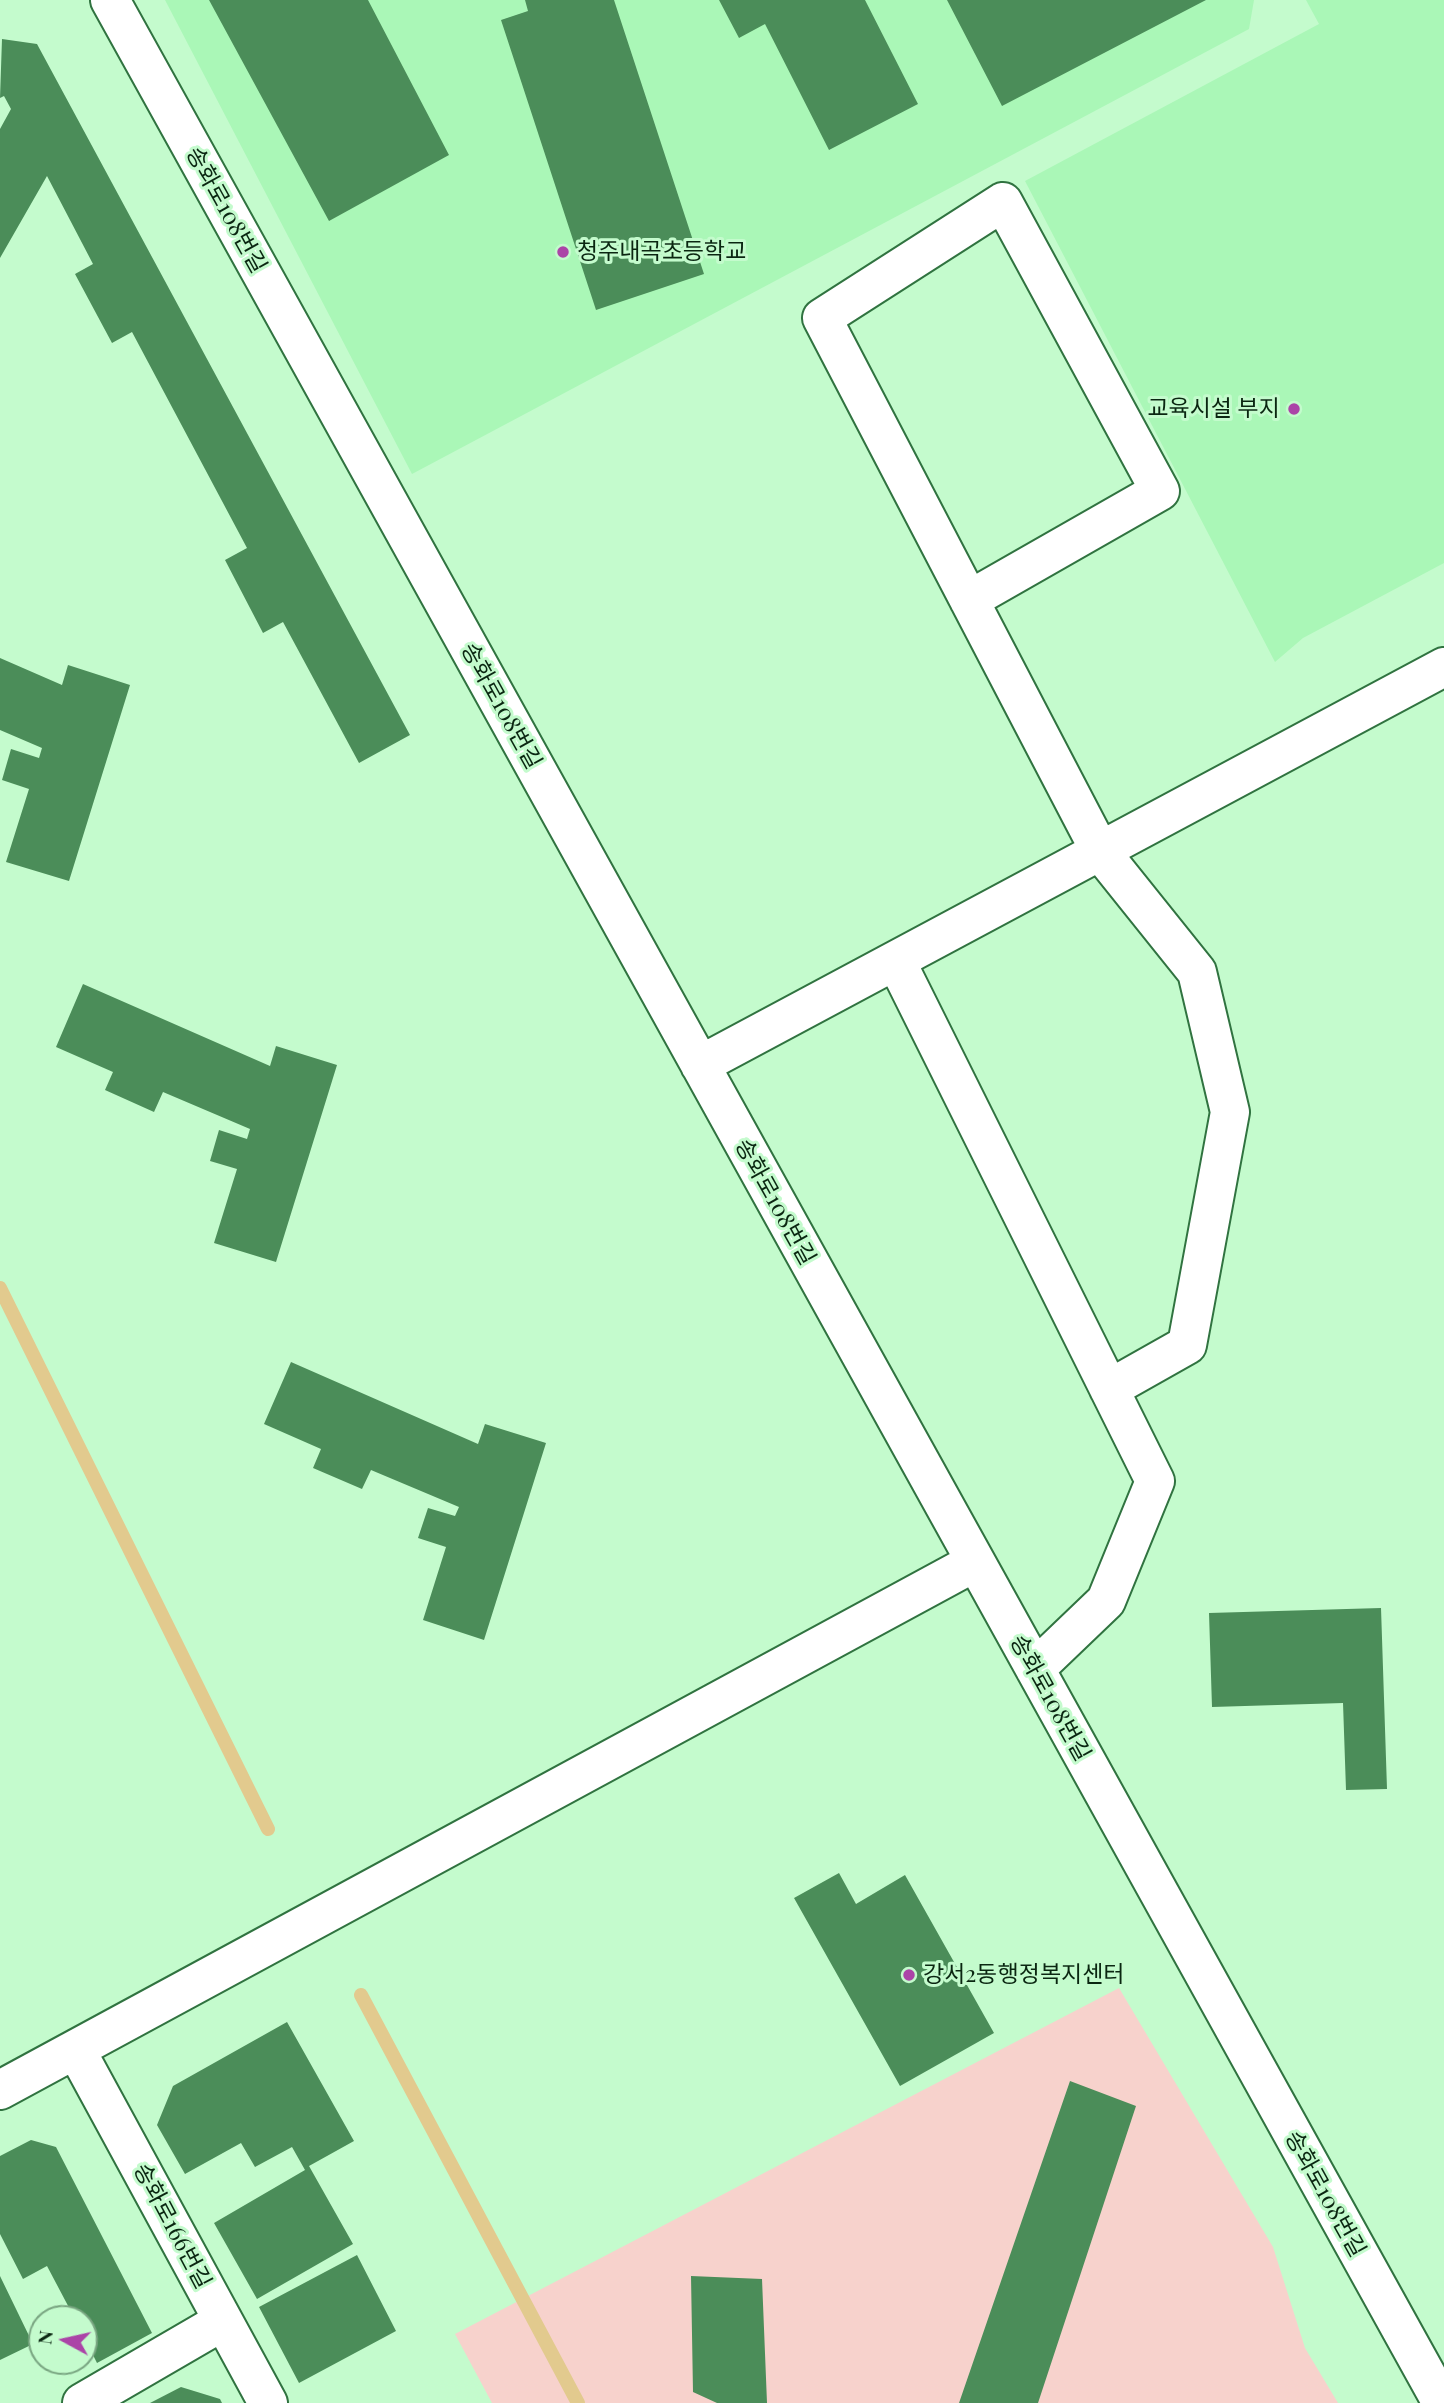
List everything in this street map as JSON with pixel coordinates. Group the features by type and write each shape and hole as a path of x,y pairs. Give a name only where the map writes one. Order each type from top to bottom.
{"street":[{"name":"송화로108번길","path":"110,0 1439,2398"},
{"path":"969,600 1160,491 1003,202 822,318 969,600 1100,851 1197,972 1230,1112 1187,1345 1109,1388"},
{"path":"700,1065 1444,667"},
{"path":"896,961 1155,1481 1106,1601 1035,1669"},
{"path":"0,2090 975,1562"},
{"name":"송화로166번길","path":"76,2050 268,2403"},
{"path":"82,2403 223,2321"}],"shaded area":[{"name":"청주내곡초등학교","path":"165,0 1254,0 1249,29 412,474"},
{"name":"교육시설 부지","path":"1306,0 1444,0 1444,563 1303,638 1275,662 1025,181 1319,24"},
{"path":"1119,1988 1273,2247 1305,2348 1338,2403 492,2403 455,2334"}],"building":[{"path":"209,0 368,0 449,155 329,221"},
{"path":"525,0 614,0 704,274 596,310 501,20 528,11"},
{"path":"719,0 865,0 918,104 829,150 765,24 739,38"},
{"path":"947,0 1206,0 1002,106"},
{"path":"2,39 37,44 410,735 359,763 283,622 263,633 225,560 247,548 132,332 112,343 75,274 93,264 47,176 0,258 0,129 11,109 4,96 0,98"},
{"path":"0,658 62,685 68,665 130,685 69,881 6,862 29,789 2,780 11,749 39,758 42,748 0,730"},
{"path":"83,984 270,1066 276,1046 337,1065 276,1262 214,1243 237,1169 210,1161 219,1130 247,1139 250,1129 163,1092 154,1112 105,1090 113,1072 56,1047"},
{"path":"291,1362 478,1444 485,1424 546,1443 484,1640 423,1620 446,1547 418,1538 428,1508 455,1516 459,1507 371,1470 362,1489 313,1468 321,1449 264,1424"},
{"path":"1381,1608 1387,1789 1346,1790 1343,1703 1212,1707 1209,1613"},
{"path":"839,1873 856,1904 905,1875 994,2033 900,2086 794,1898"},
{"path":"287,2022 354,2141 309,2166 353,2244 257,2299 214,2223 305,2170 292,2147 255,2167 241,2143 185,2174 157,2125 173,2086"},
{"path":"1070,2081 1136,2106 1038,2403 959,2403"},
{"path":"31,2140 56,2147 152,2333 98,2362 98,2305 68,2305 47,2266 23,2279 0,2234 0,2156"},
{"path":"357,2255 396,2331 299,2383 259,2307"},
{"path":"0,2276 28,2334 28,2346 0,2360"},
{"path":"691,2276 762,2279 767,2403 717,2403 693,2392"},
{"path":"181,2387 220,2399 222,2403 150,2403"}],"waterway":[{"path":"0,1288 268,1829"},
{"path":"361,1995 578,2403"}],"place":[{"name":"청주내곡초등학교","path":"563,252"},
{"name":"교육시설 부지","path":"1294,409"},
{"name":"강서2동행정복지센터","path":"909,1975"}]}
